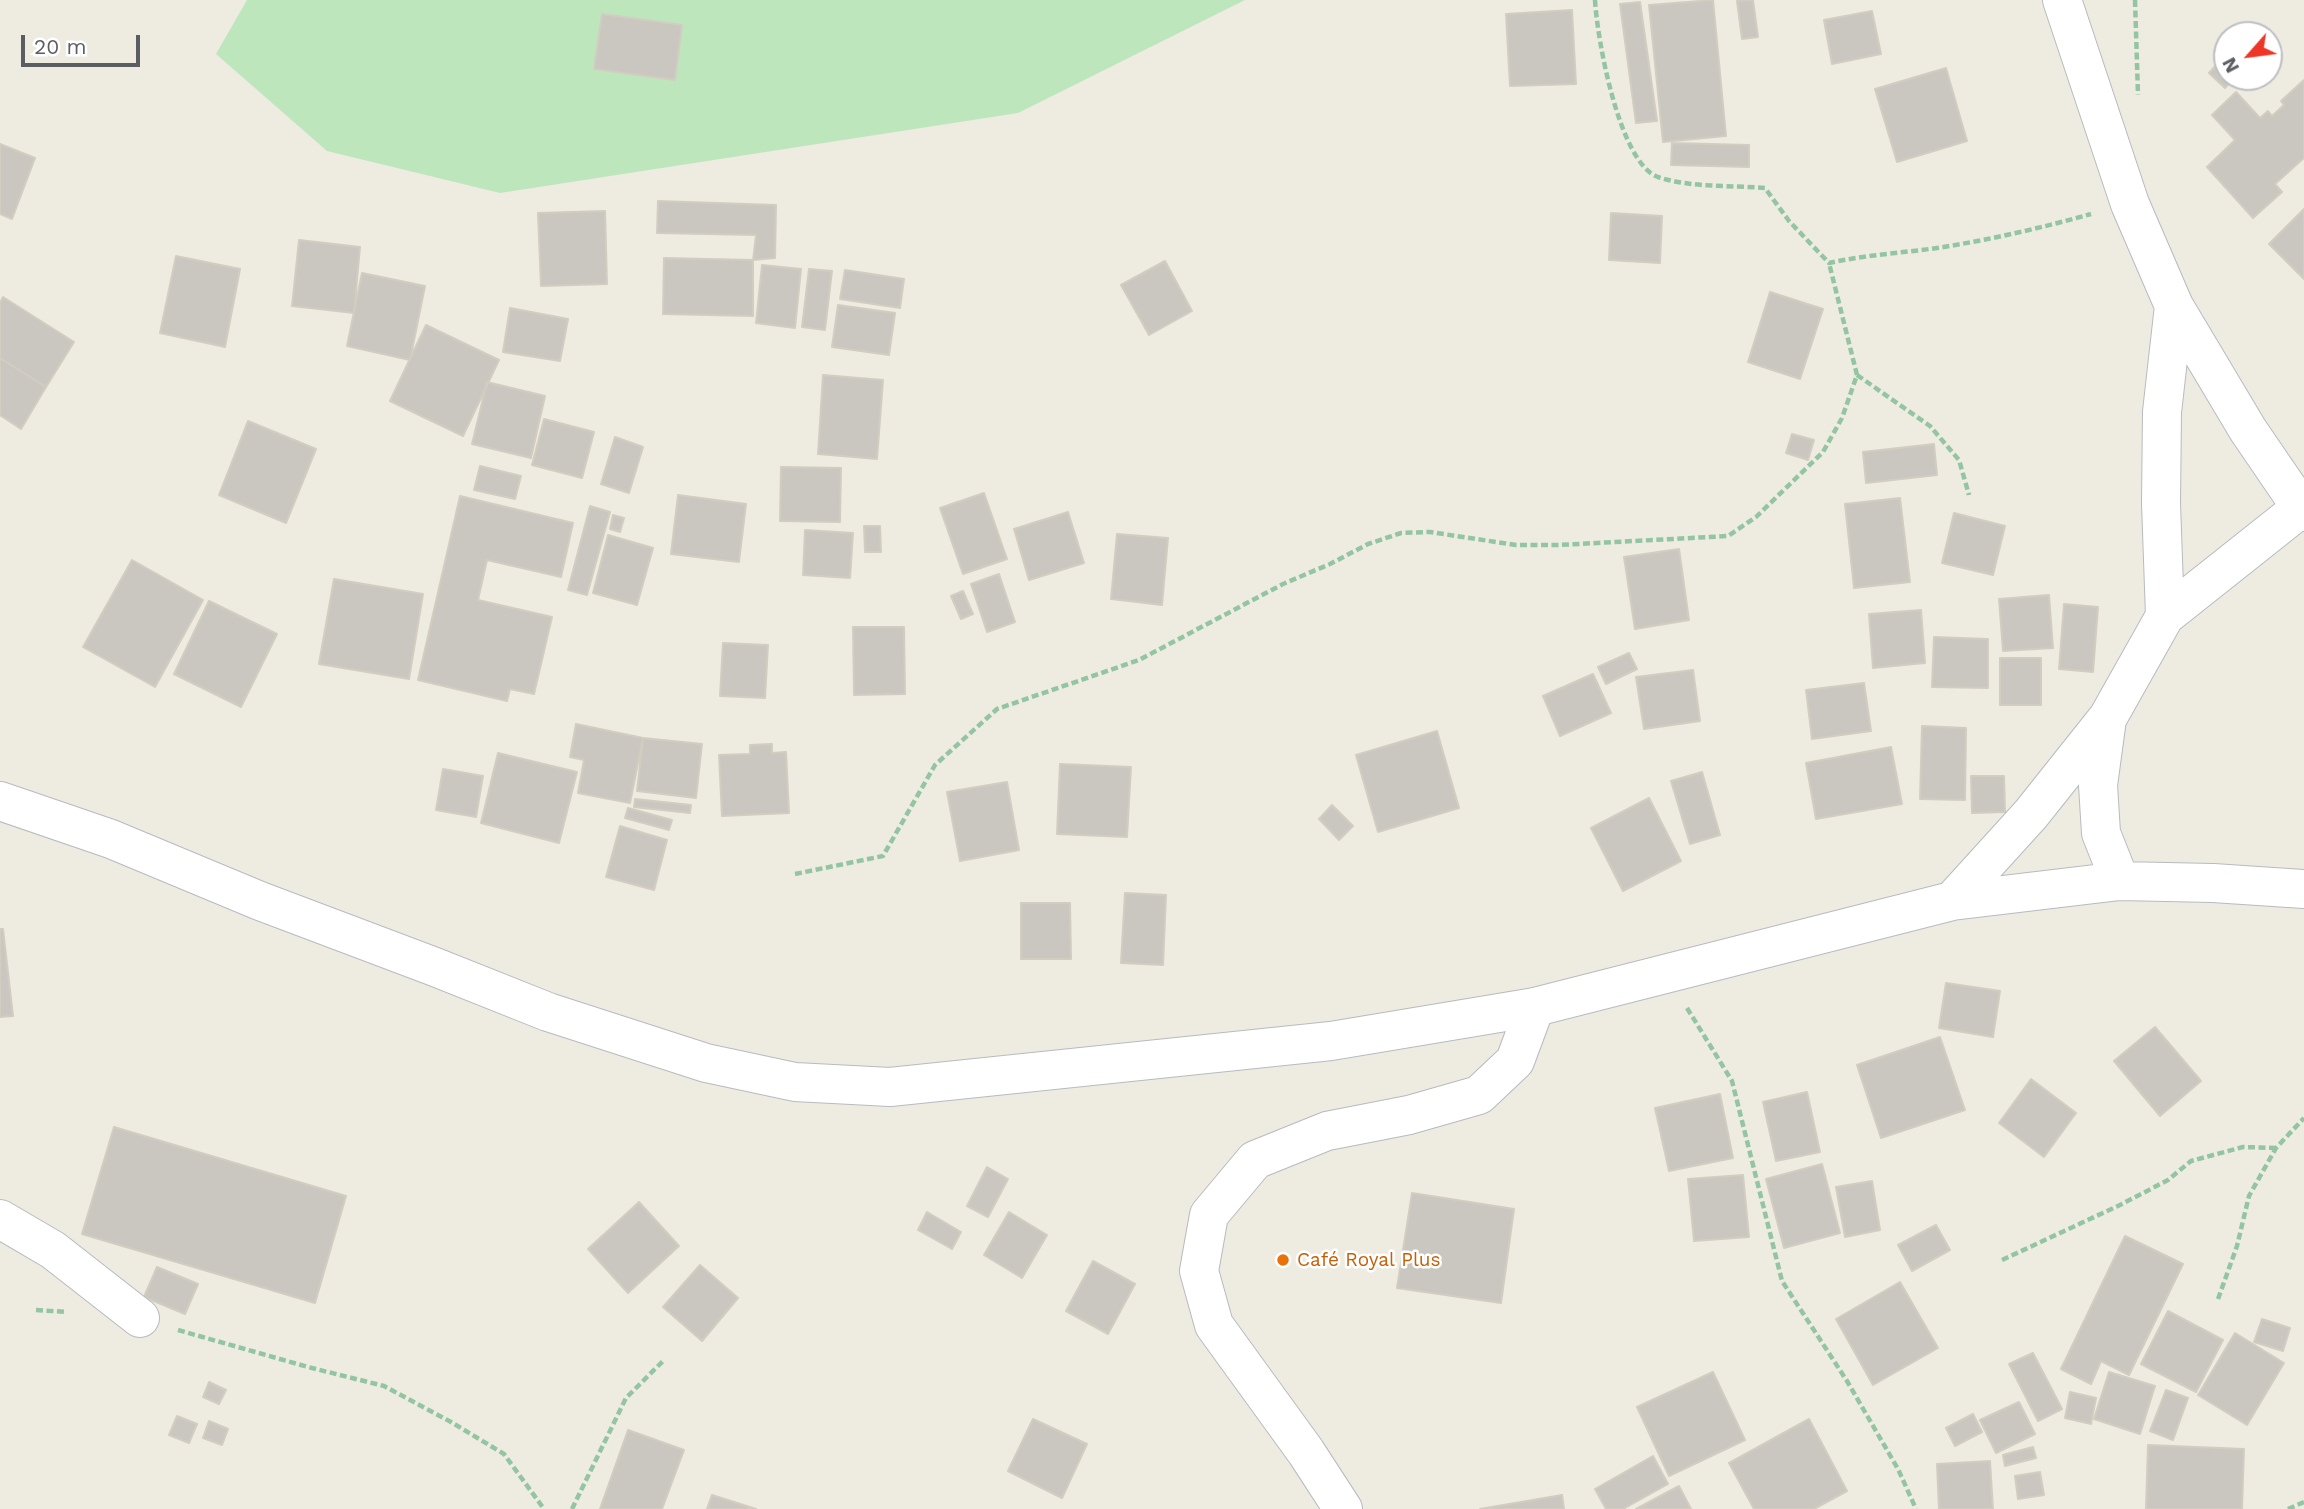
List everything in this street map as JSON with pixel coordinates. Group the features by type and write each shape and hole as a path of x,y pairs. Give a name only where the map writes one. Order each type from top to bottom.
{"main road":[{"path":"1952,901 2031,814 2107,719 2165,616 2303,509 2248,430 2174,306 2130,204 2062,0"},
{"path":"2165,616 2161,503 2162,412 2174,306"},
{"path":"2107,719 2098,785 2101,833 2120,881"},
{"path":"0,801 111,839 260,901 548,1013 706,1063 795,1082 890,1087 1331,1041 1535,1007 1952,901 2120,881 2304,889"},
{"path":"1343,1509 1306,1452 1214,1325 1199,1271 1209,1215 1255,1160 1327,1131 1409,1115 1479,1095 1514,1061 1535,1007"},
{"path":"0,1219 53,1250 140,1318"}],"path":[{"path":"795,874 883,856 935,765 997,709 1139,660 1272,590 1368,544 1401,533 1430,532 1527,545 1728,536 1756,517 1823,452 1842,418 1857,374 1829,263 1789,221 1765,188 1684,183 1656,176 1636,158 1619,120 1605,71 1595,0"},
{"path":"1829,263 1865,255 1937,248 2029,230 2130,204"},
{"path":"1857,374 1930,426 1959,460 1969,495"},
{"path":"1666,974 1732,1081 1782,1280 1847,1381 1898,1469 1916,1509"},
{"path":"2218,1299 2237,1246 2249,1196 2276,1148 2304,1118"},
{"path":"2002,1260 2168,1180 2191,1161 2243,1147 2276,1148"},
{"path":"36,1310 76,1313"},
{"path":"140,1318 384,1386 452,1422 504,1454 544,1509"},
{"path":"572,1509 626,1398 664,1360"},
{"path":"2288,1509 2304,1502"}],"green space":[{"path":"247,0 1245,0 1018,113 500,193 327,151 216,54"}],"building":[{"path":"1713,0 1726,136 1663,142 1649,5"},
{"path":"1753,0 1758,37 1742,39 1737,1"},
{"path":"1640,2 1657,121 1636,123 1620,4"},
{"path":"1572,10 1576,84 1510,86 1506,14"},
{"path":"1872,11 1881,54 1832,64 1824,20"},
{"path":"602,14 682,25 675,80 594,69"},
{"path":"1946,68 1967,141 1897,162 1875,89"},
{"path":"2304,80 2304,158 2275,184 2282,192 2253,218 2207,167 2235,140 2212,115 2236,92 2260,118 2268,111 2272,116 2284,105 2281,101"},
{"path":"1672,143 1749,145 1749,167 1671,165"},
{"path":"0,144 35,158 12,219 0,214"},
{"path":"658,201 776,205 775,258 753,260 756,235 657,233"},
{"path":"2304,209 2304,279 2269,244"},
{"path":"605,211 607,284 541,286 538,213"},
{"path":"1611,213 1662,216 1660,263 1609,260"},
{"path":"299,240 360,247 354,313 292,306"},
{"path":"176,256 240,269 225,347 160,333"},
{"path":"664,258 753,260 753,316 663,314"},
{"path":"1165,261 1192,311 1149,335 1121,285"},
{"path":"762,265 801,269 795,328 756,323"},
{"path":"809,269 832,271 825,330 802,327"},
{"path":"845,270 904,279 900,308 840,299"},
{"path":"362,273 425,286 410,360 347,346"},
{"path":"1770,292 1823,309 1800,379 1748,362"},
{"path":"3,297 74,342 46,387 0,358 0,303"},
{"path":"838,305 895,313 889,355 832,347"},
{"path":"510,308 568,319 560,361 503,352"},
{"path":"426,325 499,360 463,436 390,401"},
{"path":"0,358 46,387 21,429 0,415"},
{"path":"823,375 883,380 877,459 818,454"},
{"path":"487,382 545,396 531,458 472,444"},
{"path":"544,419 594,432 582,478 532,465"},
{"path":"248,421 316,449 286,523 219,495"},
{"path":"1792,434 1814,440 1808,460 1786,453"},
{"path":"615,437 643,447 629,493 601,484"},
{"path":"1934,444 1937,475 1866,483 1863,452"},
{"path":"480,466 521,476 515,499 474,490"},
{"path":"781,467 841,468 840,522 780,521"},
{"path":"984,493 1007,559 963,574 940,508"},
{"path":"678,495 746,504 739,562 671,554"},
{"path":"460,496 573,523 561,577 487,560 478,600 552,617 534,694 510,689 507,701 418,680"},
{"path":"1900,498 1910,582 1854,588 1845,504"},
{"path":"590,506 610,512 587,595 568,590"},
{"path":"1068,512 1084,563 1029,580 1014,529"},
{"path":"1954,513 2005,526 1993,575 1942,563"},
{"path":"613,515 624,518 620,532 610,529"},
{"path":"864,526 880,526 881,552 865,552"},
{"path":"805,530 853,533 850,578 803,575"},
{"path":"1117,534 1168,538 1162,605 1111,599"},
{"path":"608,535 653,548 637,605 593,593"},
{"path":"1679,549 1689,620 1635,629 1624,557"},
{"path":"132,560 203,600 155,687 83,647"},
{"path":"999,574 1015,622 987,632 971,584"},
{"path":"334,579 423,594 409,679 319,664"},
{"path":"963,591 973,614 961,619 951,596"},
{"path":"2049,595 2053,648 2003,651 1999,599"},
{"path":"209,601 277,634 241,707 174,674"},
{"path":"2064,604 2098,607 2093,672 2059,669"},
{"path":"1921,610 1925,663 1873,668 1869,614"},
{"path":"853,627 904,627 905,694 854,695"},
{"path":"1934,637 1988,639 1988,688 1932,687"},
{"path":"723,643 768,645 765,698 720,696"},
{"path":"1629,653 1637,669 1606,684 1598,667"},
{"path":"2000,658 2041,658 2041,705 2000,705"},
{"path":"1693,670 1700,721 1644,729 1636,677"},
{"path":"1593,674 1611,713 1560,736 1543,696"},
{"path":"1864,683 1871,731 1812,739 1806,690"},
{"path":"576,724 643,738 630,803 578,793 584,760 570,757"},
{"path":"1922,726 1966,728 1965,800 1920,799"},
{"path":"1437,731 1459,808 1378,832 1356,755"},
{"path":"643,738 702,744 696,798 637,791"},
{"path":"772,744 772,753 786,752 789,813 722,816 719,755 750,754 750,745"},
{"path":"1891,747 1902,804 1816,819 1806,763"},
{"path":"498,753 577,772 559,843 481,823"},
{"path":"1060,764 1131,767 1127,837 1057,834"},
{"path":"443,769 483,776 476,817 436,810"},
{"path":"1702,772 1720,835 1690,844 1671,781"},
{"path":"1971,776 2004,776 2005,812 1972,813"},
{"path":"1007,782 1019,850 960,861 947,792"},
{"path":"1649,798 1681,861 1623,891 1591,828"},
{"path":"635,799 691,805 690,813 634,807"},
{"path":"1332,805 1353,826 1339,840 1319,819"},
{"path":"628,808 672,820 669,830 625,818"},
{"path":"620,826 667,840 654,890 606,877"},
{"path":"1125,893 1166,895 1163,965 1121,963"},
{"path":"1021,903 1070,903 1071,959 1021,959"},
{"path":"0,929 3,929 13,1016 0,1017"},
{"path":"1946,983 2000,991 1993,1037 1939,1028"},
{"path":"2155,1027 2201,1081 2160,1116 2114,1061"},
{"path":"1940,1037 1965,1110 1881,1138 1857,1065"},
{"path":"2031,1079 2076,1113 2044,1157 1999,1123"},
{"path":"1807,1092 1820,1152 1776,1161 1763,1102"},
{"path":"1720,1094 1733,1158 1669,1171 1655,1108"},
{"path":"114,1127 346,1196 315,1303 82,1234"},
{"path":"1822,1164 1840,1233 1784,1248 1766,1179"},
{"path":"987,1167 1008,1179 988,1217 967,1206"},
{"path":"1743,1175 1749,1237 1694,1241 1688,1179"},
{"path":"1872,1181 1880,1230 1845,1237 1836,1187"},
{"path":"1412,1193 1514,1209 1501,1303 1397,1288"},
{"path":"639,1202 679,1246 628,1293 588,1249"},
{"path":"927,1212 961,1232 952,1249 918,1230"},
{"path":"1009,1212 1047,1235 1022,1278 984,1255"},
{"path":"1936,1225 1950,1250 1912,1271 1898,1245"},
{"path":"2125,1236 2183,1264 2129,1375 2101,1361 2091,1384 2061,1369"},
{"path":"1093,1261 1135,1284 1108,1334 1066,1311"},
{"path":"700,1265 738,1298 702,1341 663,1307"},
{"path":"157,1267 198,1284 185,1314 144,1297"},
{"path":"1900,1282 1938,1348 1873,1385 1836,1319"},
{"path":"2168,1311 2223,1340 2196,1392 2141,1364"},
{"path":"2262,1319 2290,1328 2283,1351 2254,1342"},
{"path":"2235,1333 2284,1363 2247,1425 2198,1395"},
{"path":"2033,1353 2062,1409 2038,1421 2009,1364"},
{"path":"1713,1372 1745,1440 1669,1476 1637,1407"},
{"path":"2109,1372 2155,1386 2140,1434 2094,1419"},
{"path":"209,1382 226,1390 219,1404 203,1397"},
{"path":"2166,1390 2188,1398 2173,1440 2150,1431"},
{"path":"2070,1392 2096,1398 2091,1424 2065,1418"},
{"path":"2019,1402 2035,1434 1996,1453 1980,1420"},
{"path":"1973,1414 1982,1432 1955,1446 1946,1428"},
{"path":"177,1416 197,1424 189,1443 169,1435"},
{"path":"1033,1419 1087,1444 1062,1498 1008,1471"},
{"path":"1809,1419 1847,1491 1814,1509 1754,1509 1729,1463"},
{"path":"209,1421 228,1429 222,1445 203,1438"},
{"path":"628,1430 684,1450 662,1509 600,1509"},
{"path":"2148,1445 2244,1449 2242,1509 2146,1509"},
{"path":"2033,1447 2036,1458 2005,1466 2003,1455"},
{"path":"1653,1456 1668,1484 1623,1509 1606,1509 1595,1489"},
{"path":"1990,1461 1993,1509 1939,1509 1937,1464"},
{"path":"2040,1472 2044,1495 2018,1499 2015,1476"},
{"path":"1679,1486 1691,1509 1636,1509"},
{"path":"712,1495 756,1509 707,1509"},
{"path":"1562,1495 1564,1509 1480,1509"}],"place":[{"name":"Café Royal Plus","path":"1283,1260"}]}
